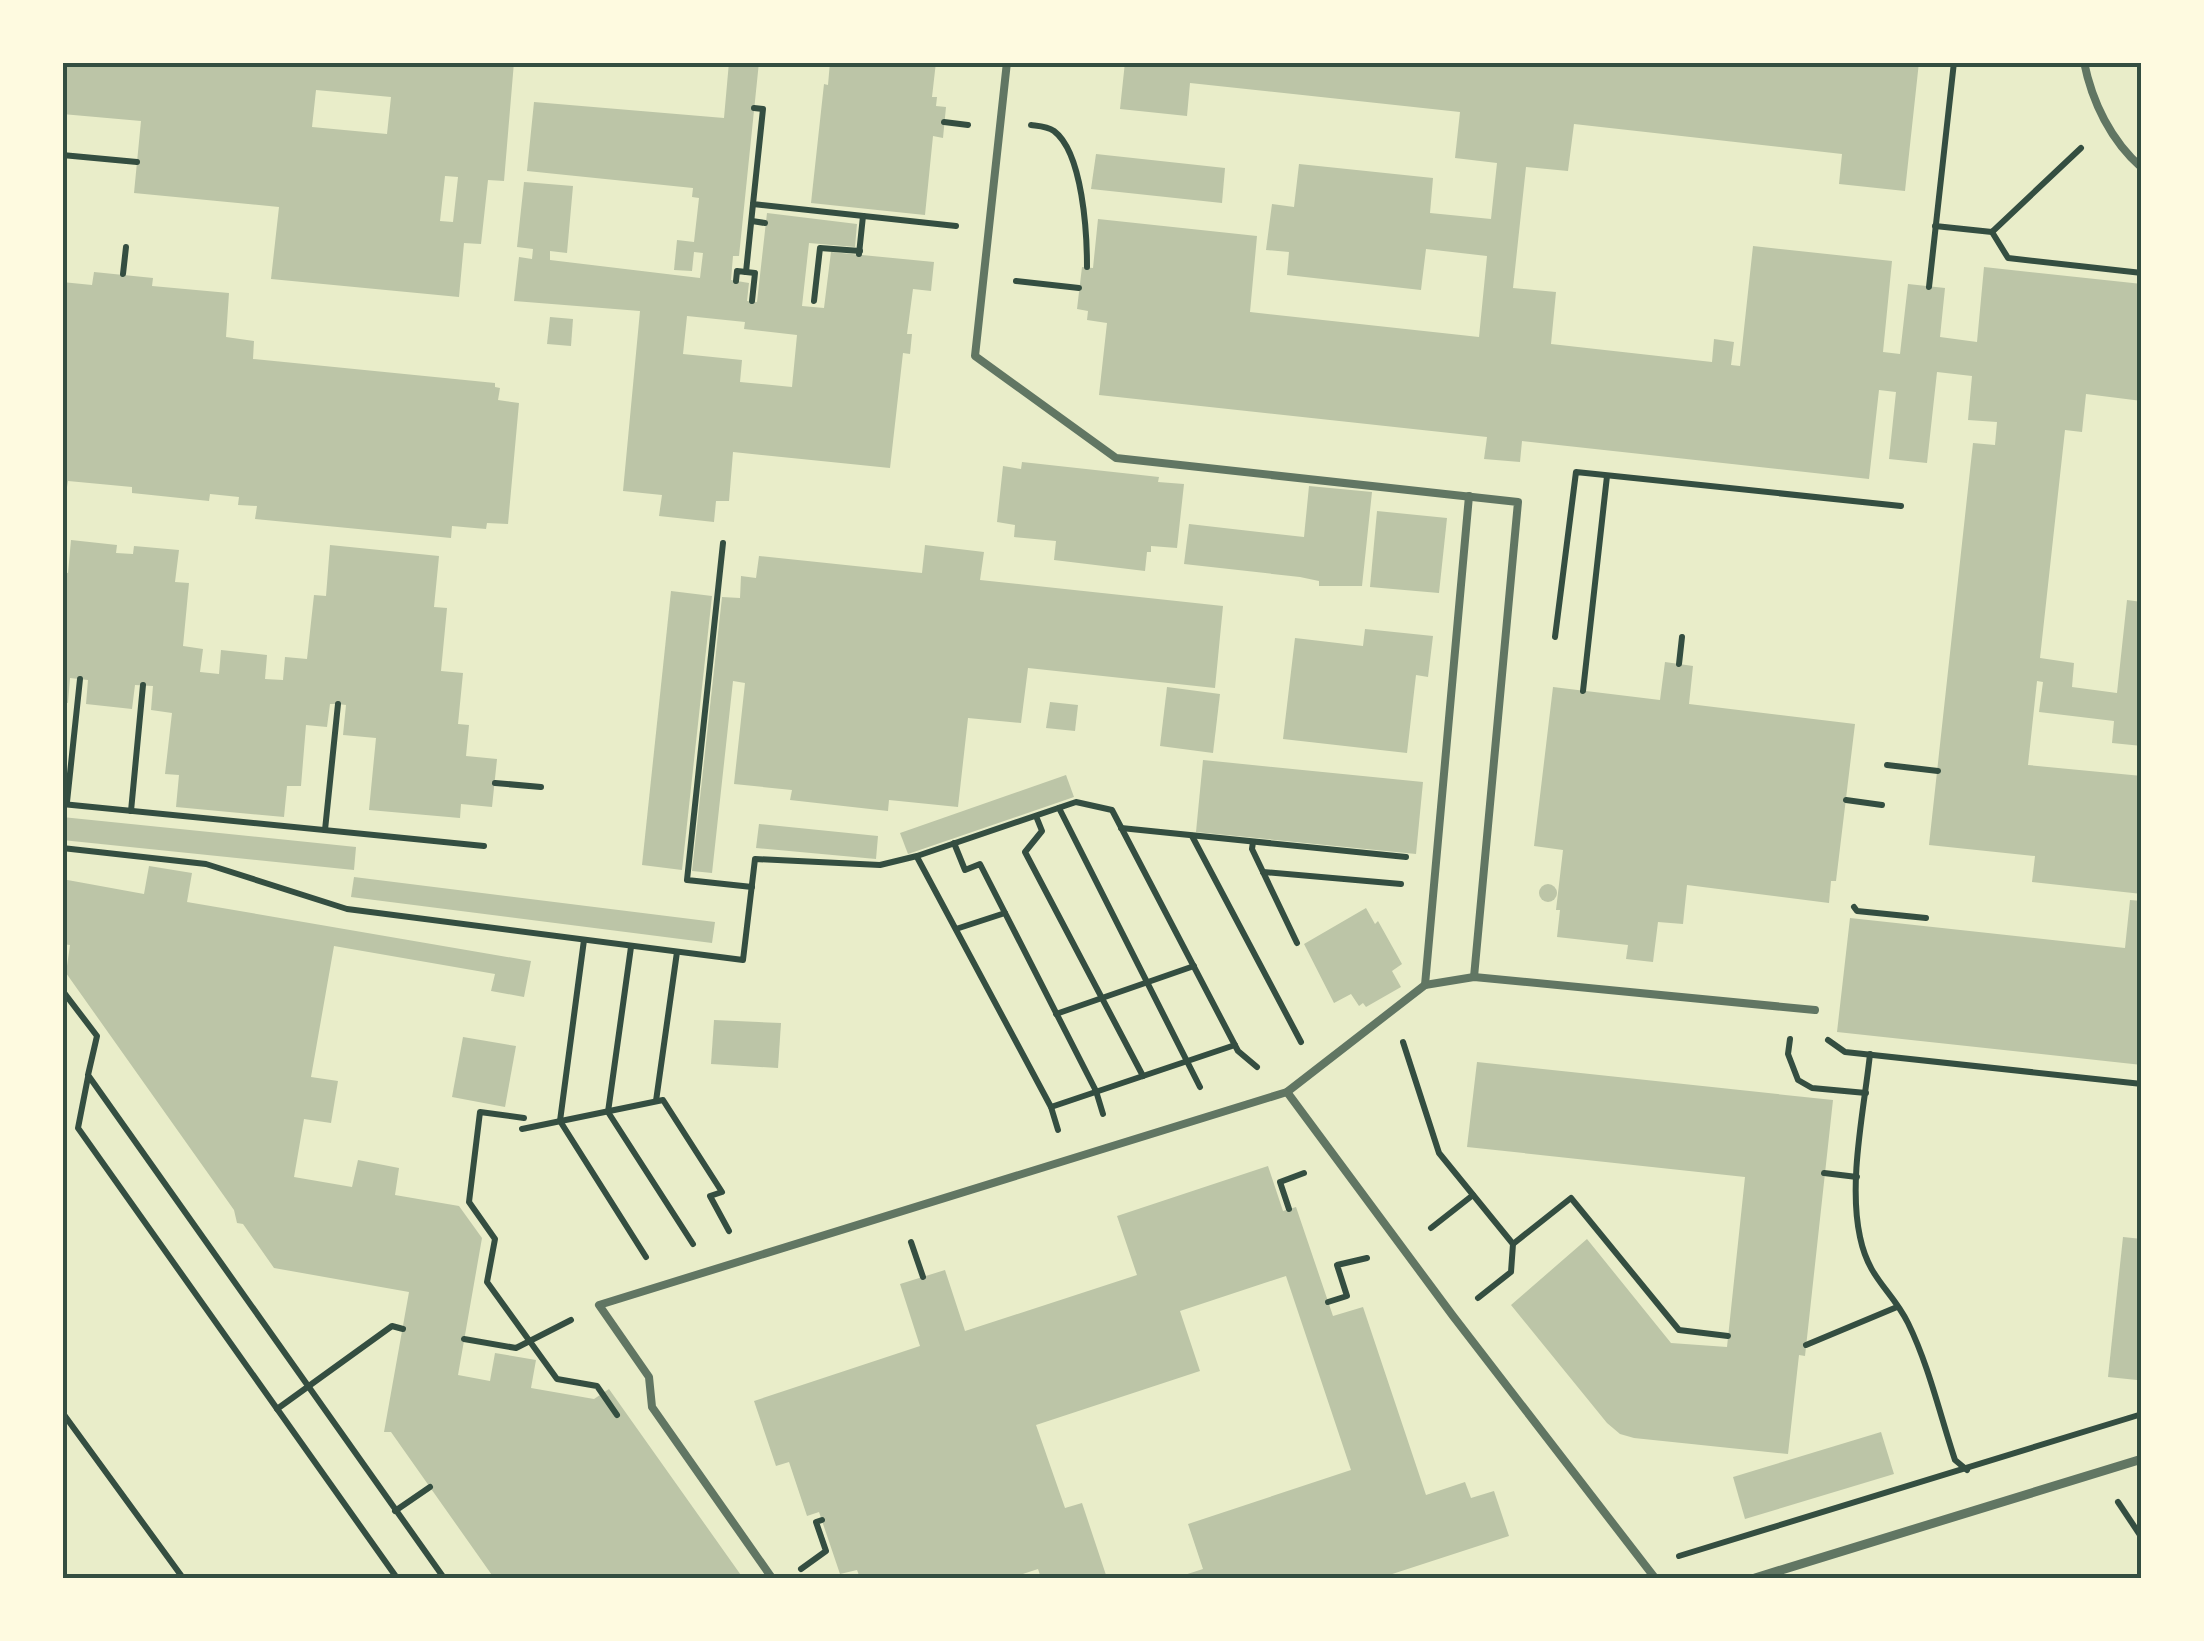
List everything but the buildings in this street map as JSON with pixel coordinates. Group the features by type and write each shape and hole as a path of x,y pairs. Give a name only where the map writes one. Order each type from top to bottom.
{"street":[{"path":"1756,1578 2142,1459"}],"lane":[{"path":"1007,62 975,356 1116,458 1518,502 1474,977"},
{"path":"2084,62 2088,83 2106,124 2142,168"},
{"path":"1426,985 1469,496"},
{"path":"772,1578 652,1406 649,1377 599,1306 1286,1092 1426,985 1474,977 1816,1010"},
{"path":"1286,1092 1452,1316 1655,1578"}],"path":[{"path":"1929,287 1954,62"},
{"path":"746,272 763,109 754,108"},
{"path":"1000,120 1048,127 1058,133 1069,154 1087,226 1087,267"},
{"path":"1936,226 1992,232 2106,124"},
{"path":"62,155 137,162"},
{"path":"753,204 989,229"},
{"path":"814,301 820,248 859,252 863,216"},
{"path":"752,221 766,223"},
{"path":"1992,232 2008,258 2142,273"},
{"path":"123,274 126,247"},
{"path":"736,281 737,270 755,273 752,302"},
{"path":"984,278 1079,288"},
{"path":"1555,637 1576,472 1901,506"},
{"path":"1583,691 1607,476"},
{"path":"724,543 686,880 752,887"},
{"path":"1680,664 1682,638"},
{"path":"80,679 65,803 484,846"},
{"path":"131,811 143,685"},
{"path":"325,830 338,704"},
{"path":"1887,765 1938,771"},
{"path":"495,783 542,787"},
{"path":"1846,800 1882,805"},
{"path":"62,848 206,864 347,909 742,960 755,858 880,865 1076,802 1112,810 1238,1051 1286,1092"},
{"path":"1060,808 1212,1116"},
{"path":"1036,816 1042,831 1025,852 1142,1076"},
{"path":"1121,828 1437,859"},
{"path":"1192,835 1316,1069"},
{"path":"1253,842 1252,849 1297,944"},
{"path":"954,844 965,870 980,864 1096,1092 1114,1146"},
{"path":"917,856 1051,1107 1068,1160"},
{"path":"1262,872 1435,887"},
{"path":"1854,906 1858,911 1926,918"},
{"path":"956,930 1005,913"},
{"path":"584,940 560,1121 664,1286"},
{"path":"631,946 608,1112 710,1271"},
{"path":"656,1101 677,952"},
{"path":"1056,1014 1194,966"},
{"path":"62,990 97,1036 78,1128 397,1578"},
{"path":"1796,1008 1788,1054 1798,1080 1812,1088 1866,1093"},
{"path":"1393,1010 1439,1153 1513,1244 1511,1272 1452,1316"},
{"path":"1816,1010 1814,1029 1844,1052 2142,1084"},
{"path":"1051,1107 1235,1045"},
{"path":"1870,1054 1857,1177 1860,1236 1873,1277 1897,1306 1915,1338 1955,1460 2005,1502"},
{"path":"88,1075 444,1578"},
{"path":"522,1129 663,1100 722,1192 710,1196 746,1260"},
{"path":"524,1118 480,1112 468,1202 495,1239 487,1282 556,1380 597,1386 602,1394"},
{"path":"1824,1173 1857,1177"},
{"path":"1280,1182 1289,1209"},
{"path":"1513,1244 1571,1198 1678,1330 1728,1336"},
{"path":"1328,1302 1347,1296 1336,1265"},
{"path":"1806,1344 1897,1306"},
{"path":"277,1409 392,1326 403,1329"},
{"path":"464,1339 516,1353 546,1333"},
{"path":"62,1412 183,1578"},
{"path":"1646,1566 2142,1414"},
{"path":"395,1511 430,1487"},
{"path":"822,1520 816,1522 826,1552"}]}
